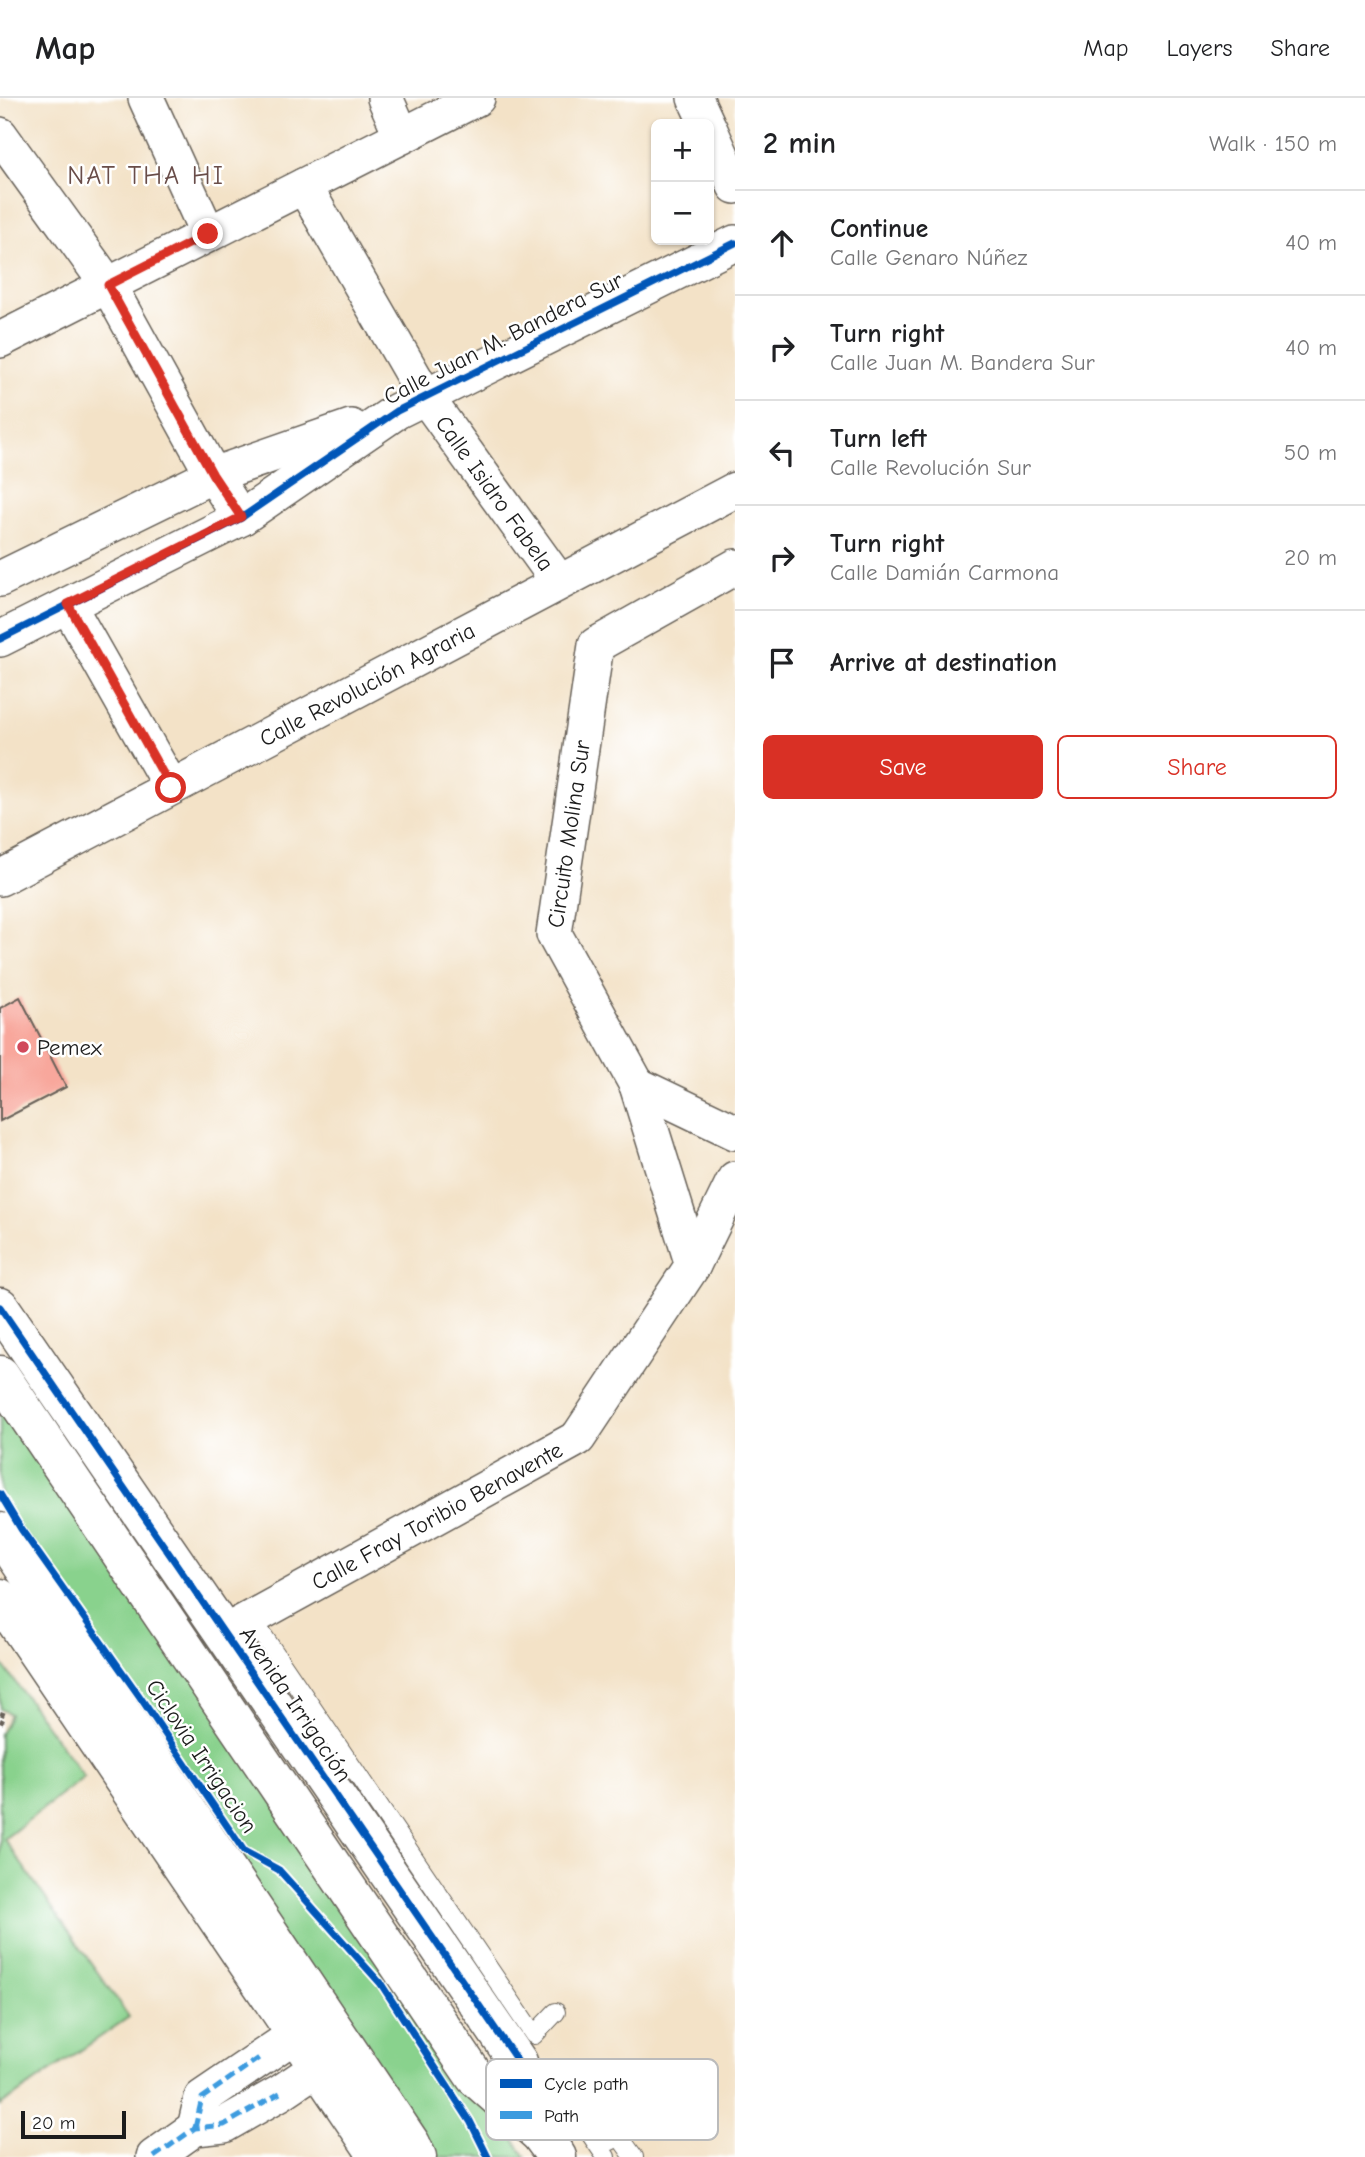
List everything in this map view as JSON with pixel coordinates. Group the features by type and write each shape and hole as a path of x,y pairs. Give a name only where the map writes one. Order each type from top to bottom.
{"main road":[{"name":"Avenida Irrigación","path":"0,1307 238,1626 517,2059"},
{"name":"Avenida Irrigación","path":"0,1375 475,2077 486,2087"},
{"path":"1,1532 418,2157"},
{"path":"0,1598 379,2157"}],"street":[{"path":"146,98 208,234"},
{"path":"385,98 402,136"},
{"path":"0,340 477,98"},
{"path":"695,98 705,119"},
{"path":"0,135 108,285 213,475 241,517"},
{"path":"714,139 735,186"},
{"name":"Calle Isidro Fabela","path":"304,186 411,403 559,582"},
{"name":"Calle Juan M. Bandera Sur","path":"0,579 213,475 411,403 735,243"},
{"name":"Calle Juan M. Bandera Sur","path":"0,639 241,517 411,403"},
{"name":"Calle Revolución Agraria","path":"0,878 735,489"},
{"name":"Circuito Molina Sur","path":"694,1265 637,1085 554,934 596,645 735,567"},
{"path":"68,604 171,788"},
{"path":"637,1085 735,1132"},
{"name":"Calle Fray Toribio Benavente","path":"238,1626 578,1438 694,1265 735,1179"},
{"path":"195,2128 202,2098 295,2035"},
{"path":"154,2157 195,2128 224,2125 317,2068"}],"lane":[{"path":"238,1626 534,2035 556,2012"},
{"path":"594,2140 604,2155"},
{"path":"622,2140 634,2157"}],"path":[{"path":"0,1713 5,1716 0,1725"}],"green space":[{"path":"0,1396 486,2099 486,2140 514,2140 526,2157 429,2157 0,1520"},
{"path":"0,1661 84,1777 4,1839 129,2017 0,2106 0,1734 10,1714 0,1709"}],"building":[{"name":"Pemex","path":"20,997 66,1087 0,1121 0,1008"}],"marked path":[{"path":"195,2128 202,2098 259,2058"},
{"path":"154,2157 195,2128 224,2125 280,2093"}],"cycle path":[{"path":"0,639 241,518 397,411 735,243"},
{"path":"0,1307 516,2059"},
{"name":"Ciclovia Irrigacion","path":"0,1494 21,1529 140,1697 244,1851 279,1870 381,1984 470,2121 488,2157"}],"place":[{"name":"Pemex","path":"23,1047"}],"district":[{"name":"NAT THA HI","path":"146,175"}],"route":[{"path":"171,788 68,604 241,517 213,475 108,285 208,234"}]}
